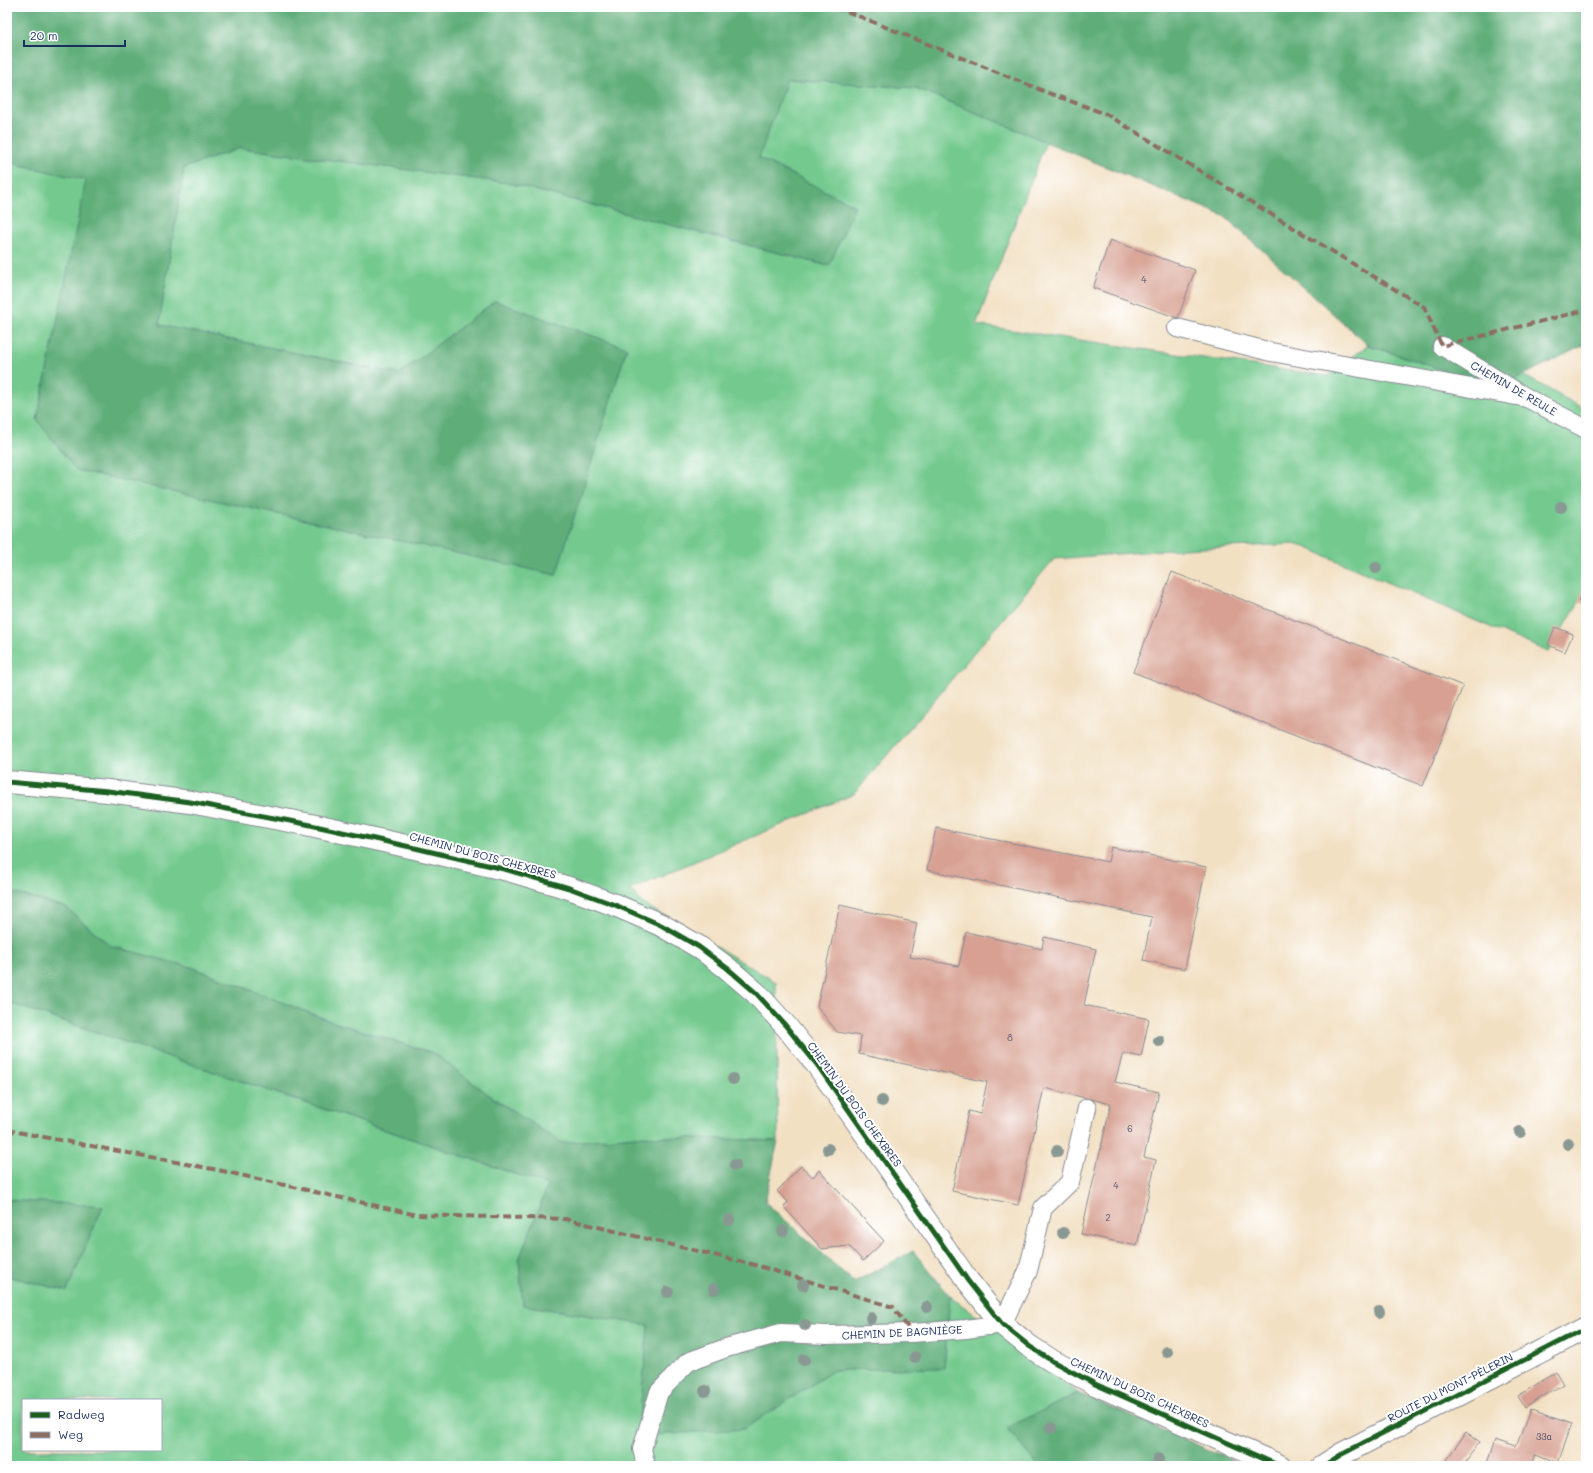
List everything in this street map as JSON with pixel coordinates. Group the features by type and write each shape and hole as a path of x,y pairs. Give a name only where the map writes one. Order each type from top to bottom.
{"street":[{"name":"CHEMIN DU BOIS CHEXBRES","path":"7,782 108,791 190,802 306,824 508,870 569,888 615,905 661,925 699,947 727,968 756,993 785,1025 818,1066 968,1281 1002,1324 1029,1346 1046,1357 1095,1384 1280,1466"},
{"name":"ROUTE DU MONT-PÈLERIN","path":"1323,1466 1342,1454 1586,1328"}],"lane":[{"path":"1177,328 1271,352 1527,398"},
{"name":"CHEMIN DE REULE","path":"1442,346 1527,398 1586,429"},
{"path":"1002,1324 1028,1271 1044,1208 1070,1182 1087,1108"},
{"name":"CHEMIN DE BAGNIÈGE","path":"646,1466 642,1449 659,1392 688,1362 726,1348 781,1333 827,1335 912,1333 966,1329 1002,1324"}],"green space":[{"path":"7,7 1586,7 1586,344 1498,388 1368,345 1224,216 916,88 787,79 759,158 855,206 829,266 508,183 240,148 184,168 159,325 399,374 495,301 627,348 556,575 76,470 37,420 86,180 7,162"},
{"path":"787,79 916,88 1046,142 976,325 1328,376 1368,345 1498,388 1523,375 1586,410 1586,591 1548,652 1298,544 1182,549 1054,559 854,794 630,889 642,903 776,982 778,1141 636,1136 562,1143 493,1098 433,1053 330,1021 194,968 111,946 65,907 7,891 7,162 87,180 37,420 556,575 495,301 399,374 159,325 184,168 240,148 508,183 829,266 855,206 758,158"},
{"path":"7,891 65,907 111,946 194,968 330,1021 433,1053 493,1098 562,1143 636,1136 778,1141 765,1202 854,1282 913,1251 950,1296 944,1368 834,1370 744,1429 638,1436 648,1325 523,1305 519,1260 548,1185 7,1002"},
{"path":"7,1002 548,1185 519,1260 523,1305 649,1325 638,1435 744,1429 834,1370 944,1367 950,1296 1078,1393 1007,1428 1039,1466 7,1466 7,1276 67,1291 103,1206 7,1200"},
{"path":"7,1200 103,1206 67,1291 7,1276"},
{"path":"1078,1393 1246,1466 1039,1466 1007,1428"}],"building":[{"path":"1110,240 1195,270 1178,318 1093,288"},
{"path":"1172,572 1463,686 1423,786 1133,672"},
{"path":"1586,585 1586,605 1578,601"},
{"path":"1555,627 1573,634 1565,652 1548,645"},
{"path":"936,828 1108,862 1111,847 1206,867 1185,969 1143,960 1152,917 927,870"},
{"path":"840,905 917,923 910,957 959,966 966,932 1042,949 1044,937 1096,949 1084,1005 1149,1019 1141,1057 1123,1053 1115,1082 1159,1092 1144,1157 1156,1160 1137,1246 1081,1234 1111,1104 1044,1088 1018,1205 952,1191 969,1111 980,1114 987,1082 859,1054 861,1036 837,1032 817,1006"},
{"path":"801,1166 813,1177 819,1170 884,1241 863,1261 849,1246 822,1249 784,1207 788,1202 777,1191"},
{"path":"1556,1372 1563,1384 1525,1408 1518,1396"},
{"path":"1530,1410 1572,1424 1558,1463 1536,1454 1532,1466 1486,1466 1495,1440 1516,1447"},
{"path":"1466,1432 1480,1442 1462,1466 1443,1466"}],"marked path":[{"path":"836,7 1051,94 1106,114 1424,307 1442,346 1586,310"},
{"path":"7,1130 218,1170 417,1215 565,1219 755,1265 893,1307 912,1333"}],"cycle path":[{"path":"7,782 108,791 190,802 306,824 508,870 569,888 615,905 661,925 699,947 727,968 756,993 785,1025 818,1066 968,1281 1002,1324 1029,1346 1052,1361 1095,1384 1280,1466"},
{"path":"1323,1466 1342,1454 1586,1328"}]}
